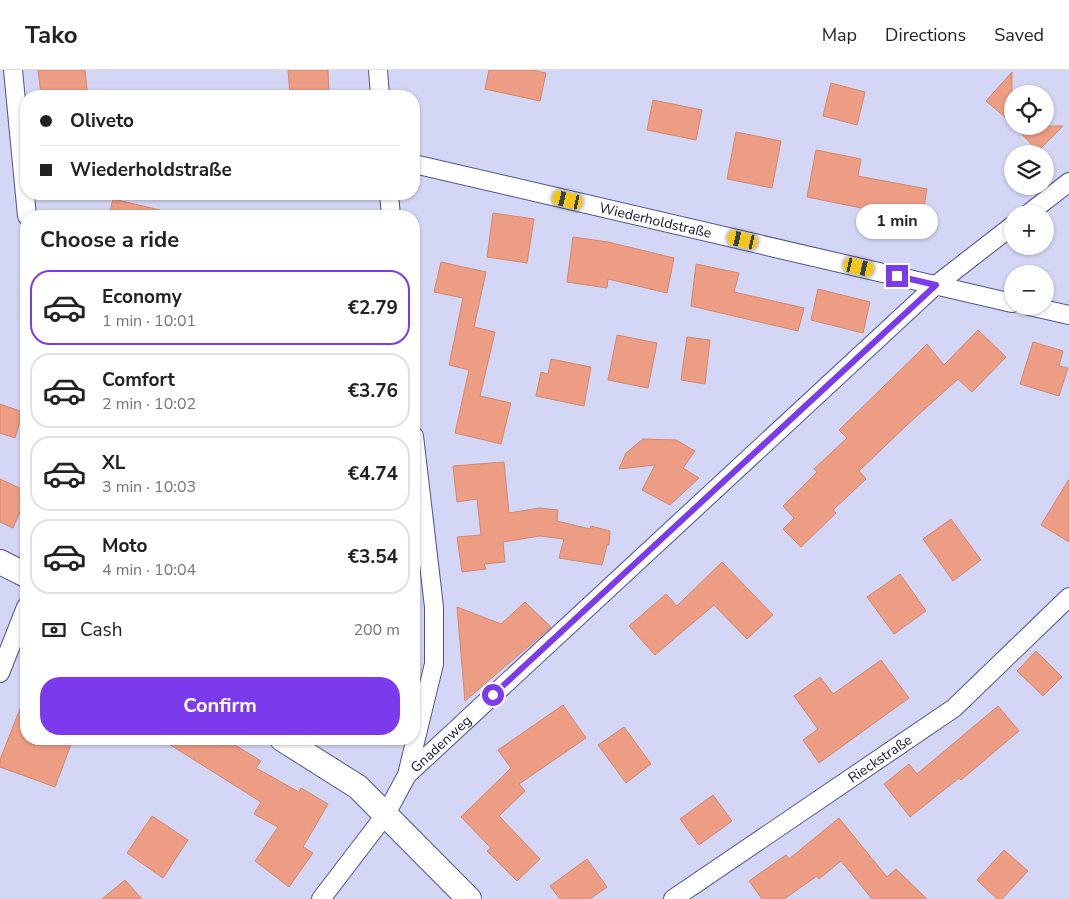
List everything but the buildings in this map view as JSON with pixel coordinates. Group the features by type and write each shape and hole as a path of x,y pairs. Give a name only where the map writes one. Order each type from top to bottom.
{"street":[{"path":"13,70 20,138"},
{"path":"378,70 380,90"},
{"name":"Wiederholdstraße","path":"420,165 1004,300"},
{"path":"1040,205 1069,182"},
{"name":"Gnadenweg","path":"407,775 936,285 1004,232"},
{"path":"1054,312 1069,316"},
{"path":"420,487 434,607 434,664 420,722"},
{"path":"0,562 20,572"},
{"name":"Rieckstraße","path":"673,899 954,708 1069,597"},
{"path":"0,673 20,622"},
{"path":"292,745 358,787 469,899"},
{"path":"322,899 386,814 407,775 414,745"}],"route":[{"path":"493,695 936,285 897,276"}]}
